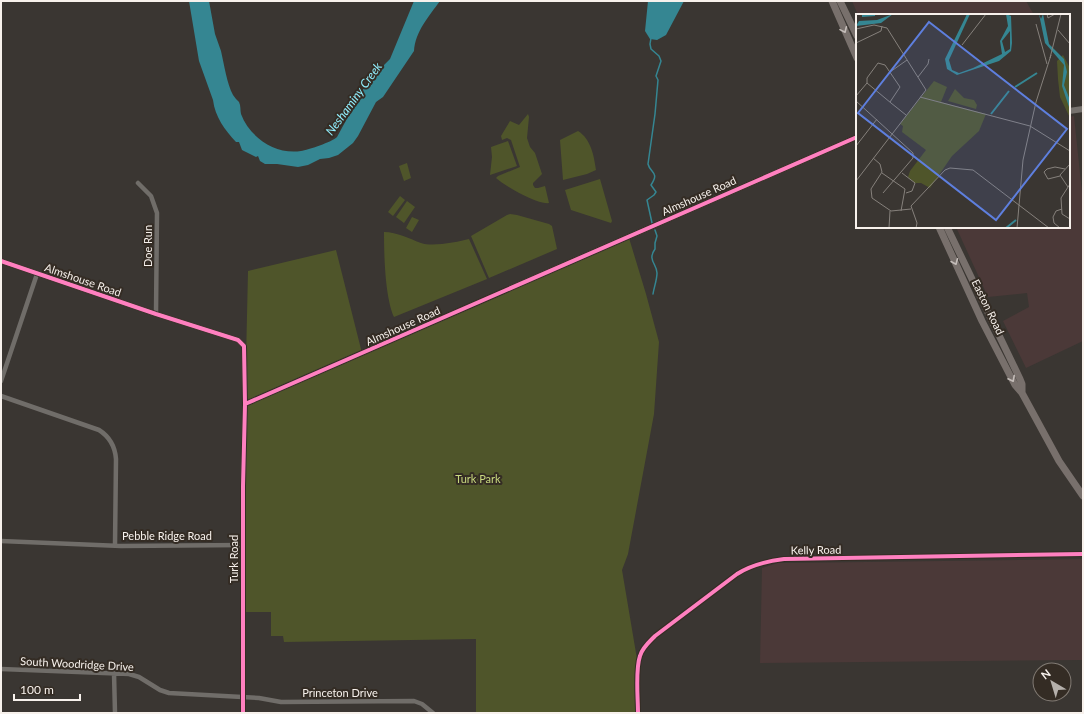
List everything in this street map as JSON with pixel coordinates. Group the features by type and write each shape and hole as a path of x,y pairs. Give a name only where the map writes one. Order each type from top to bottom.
{"highway":[{"path":"832,1 856,56"},
{"path":"840,1 856,34"},
{"name":"Easton Road","path":"938,228 1015,385 1022,393 1053,450 1083,496"},
{"name":"Easton Road","path":"947,228 1020,379 1022,393"}],"main road":[{"path":"1070,110 1083,109"}],"street":[{"name":"Almshouse Road","path":"1,261 156,314 238,340 244,346 245,404 856,137"},
{"name":"Doe Run","path":"138,183 151,196 157,213 156,314"},
{"path":"1,381 37,274"},
{"name":"Pebble Ridge Road","path":"1,396 99,430 111,441 116,453 115,545"},
{"name":"Turk Road","path":"243,713 245,404"},
{"name":"Pebble Ridge Road","path":"1,541 115,545 243,545"},
{"name":"Kelly Road","path":"638,713 638,665 644,647 655,636 737,574 750,567 784,559 1083,554"},
{"name":"South Woodridge Drive","path":"1,668 129,674 139,676 160,690 169,693 243,698"},
{"path":"114,673 114,713"},
{"name":"Princeton Drive","path":"243,698 259,698 281,702 414,701 422,704 433,713"}],"shaded area":[{"path":"852,1 1026,1 1033,14 858,14"},
{"path":"1074,116 1083,202 1083,341 1026,368 1003,321 1029,307 1027,293 988,297 956,228 1070,228 1070,117"},
{"path":"1083,559 1083,660 760,663 762,568 778,563"}],"green space":[{"path":"528,114 527,138 530,147 535,153 542,174 533,183 533,185 535,188 545,186 549,203 544,203 530,198 507,186 496,178 520,167 511,140 507,138 502,140 501,136 510,121 519,125"},
{"path":"578,131 589,143 596,170 587,174 563,180 560,140"},
{"path":"508,141 517,166 490,175 492,157 491,147"},
{"path":"407,163 411,178 404,181 399,166"},
{"path":"600,179 612,221 611,223 571,210 565,190"},
{"path":"400,196 405,200 393,216 388,212"},
{"path":"407,201 415,207 404,223 396,217"},
{"path":"510,214 552,226 557,249 489,278 471,236"},
{"path":"412,217 419,220 412,232 406,228"},
{"path":"384,232 399,234 426,244 445,244 469,239 487,279 394,317 387,287"},
{"name":"Turk Park","path":"629,238 659,342 654,414 628,554 622,570 638,665 638,713 476,713 476,639 284,642 283,636 271,636 271,612 244,612 245,404 248,271 336,250 362,353"}],"water":[{"path":"189,1 209,1 215,34 221,51 229,85 233,95 239,102 241,114 245,123 257,137 265,143 282,150 292,152 314,147 337,137 362,91 369,81 378,75 390,59 414,1 440,1 427,18 420,31 414,51 383,97 376,102 353,143 338,155 320,159 308,165 298,167 265,164 260,161 258,156 256,157 242,150 239,142 236,142 224,128 218,118 199,61"},
{"path":"648,1 684,1 666,35 657,40 650,39 645,31"}],"waterway":[{"path":"651,38 651,49 659,56 661,61 656,76 658,80 655,114 648,164 655,175 654,181 651,185 656,192 647,200 652,223"},
{"path":"653,294 657,278 657,270 652,259 657,236 655,230"}],"cycle path":[{"path":"245,404 856,137"},
{"path":"1,261 156,314 238,340 244,346 243,713"},
{"path":"638,713 638,662 642,650 655,636 737,574 754,566 784,559 1083,554"}],"water label":[{"name":"Neshaminy Creek","path":"354,99"}]}
